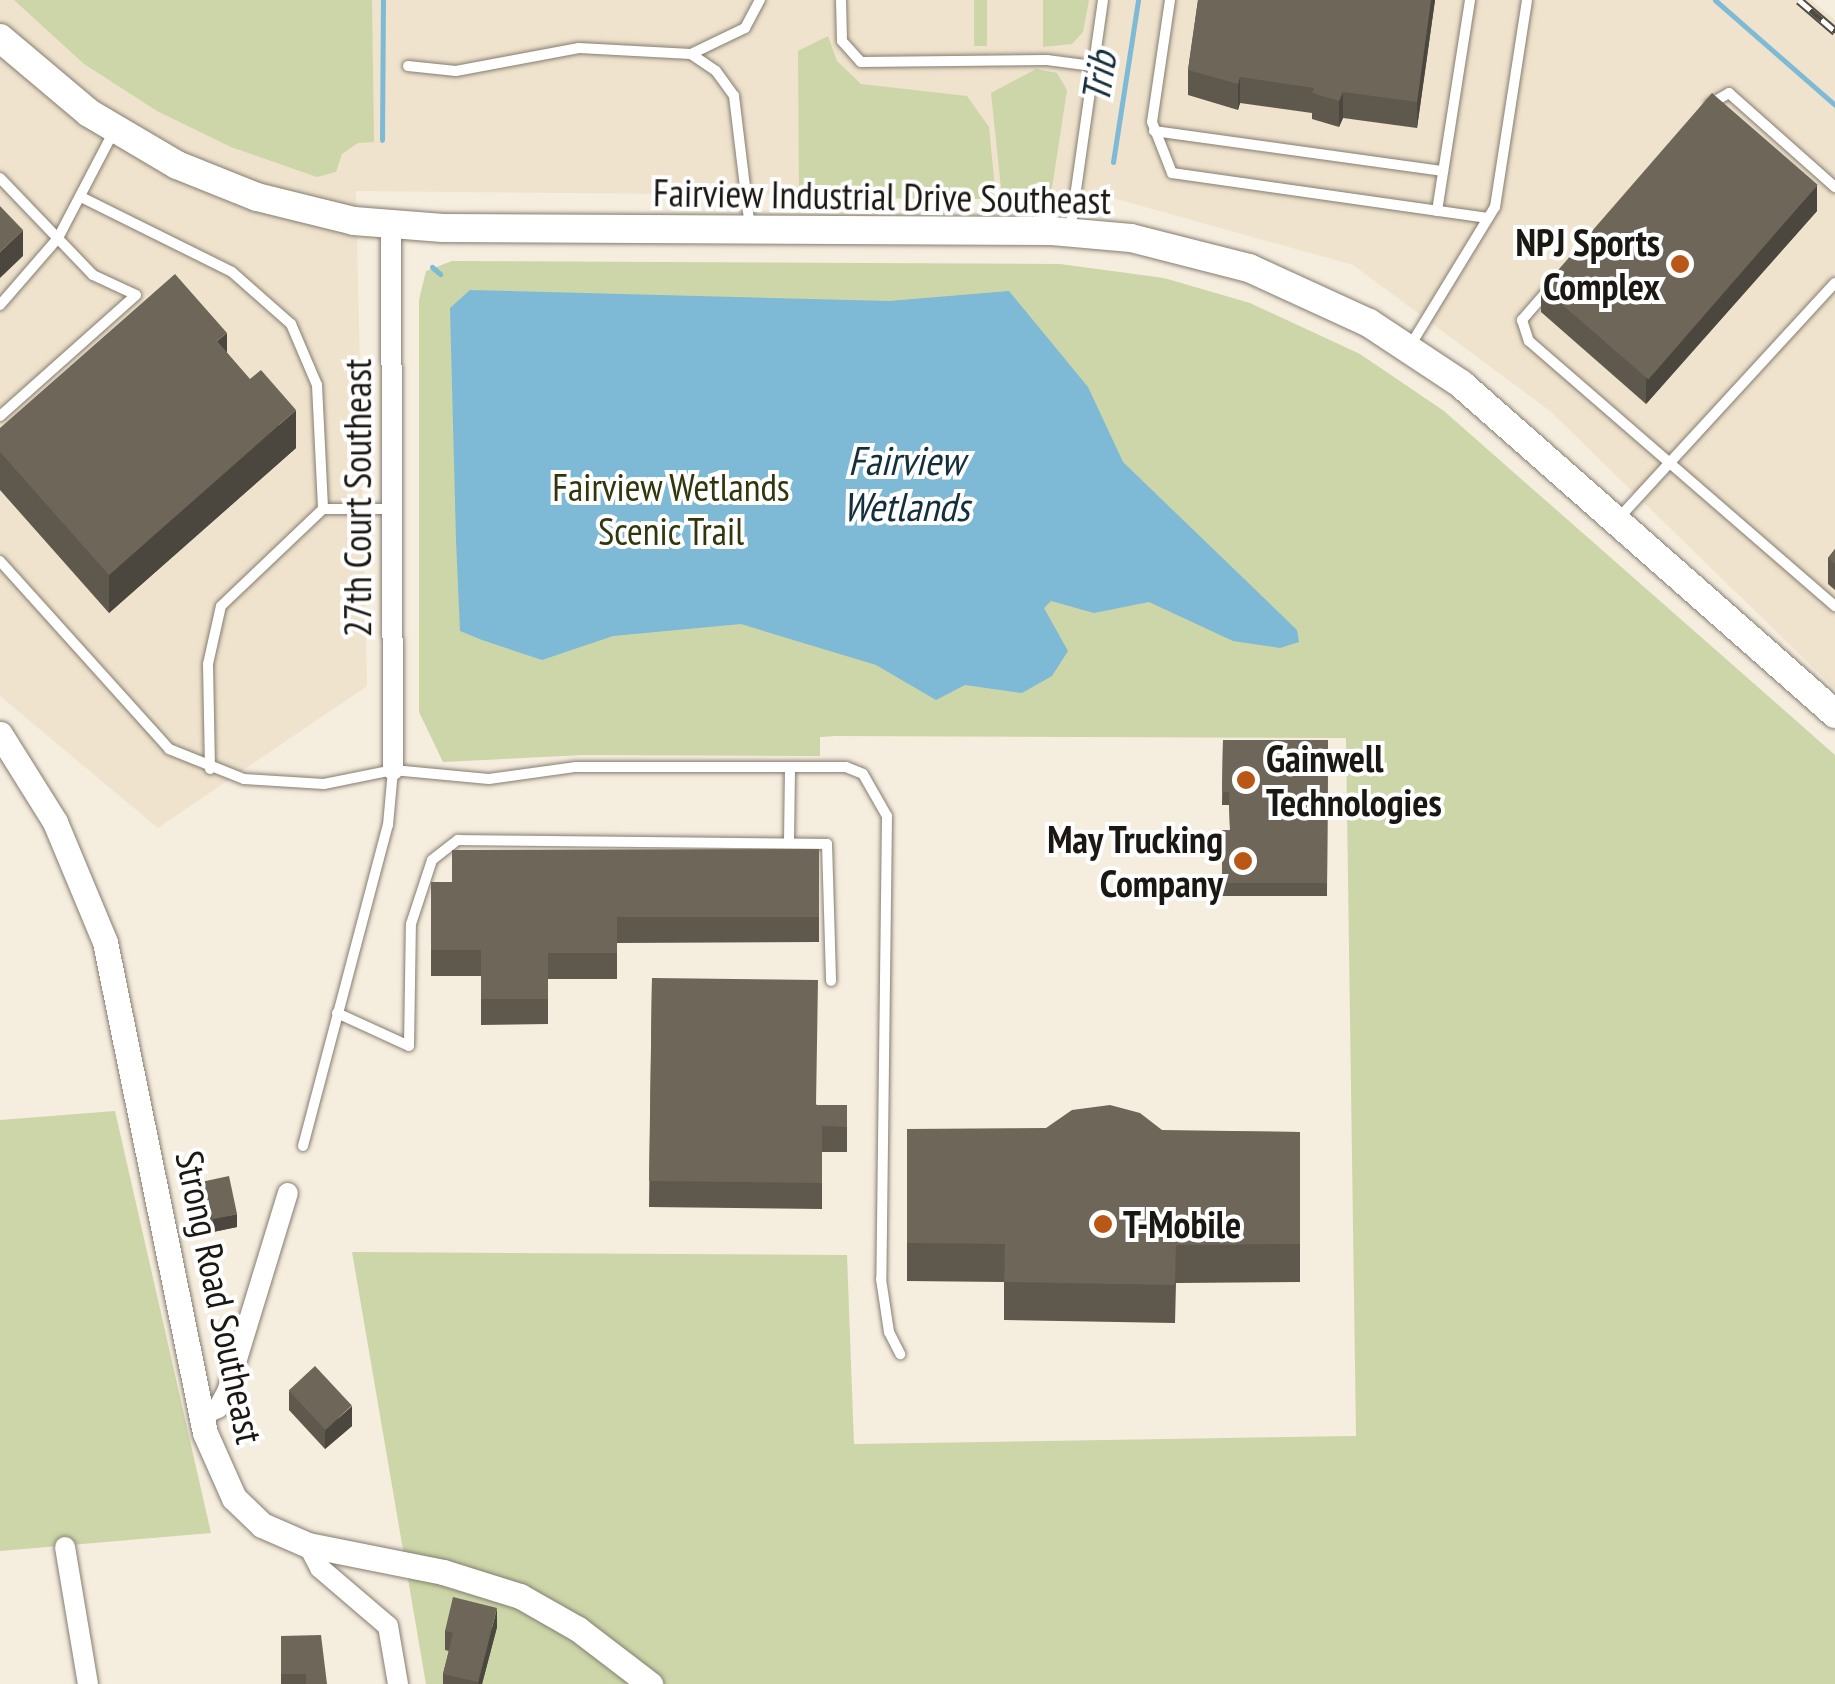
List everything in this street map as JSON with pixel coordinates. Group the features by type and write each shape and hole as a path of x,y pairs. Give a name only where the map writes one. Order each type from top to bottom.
{"main road":[{"name":"Fairview Industrial Drive Southeast","path":"0,38 115,130 257,197 391,225 1070,232 1131,238 1249,268 1325,299 1409,347 1461,384 1835,714"}],"street":[{"name":"27th Court Southeast","path":"391,225 393,770"},
{"name":"Strong Road Southeast","path":"0,734 55,822 105,942 202,1414 234,1498 262,1525 308,1546 429,1568 520,1596 578,1629 650,1684"},
{"path":"202,1414 218,1408 227,1392 288,1193"},
{"path":"308,1546 320,1568 388,1626 398,1684"},
{"path":"65,1547 88,1684"}],"lane":[{"path":"408,66 456,71 578,48 690,54 752,22 760,0"},
{"path":"841,0 842,41 861,62 1046,60 1093,66"},
{"path":"1070,232 1103,0"},
{"path":"1170,0 1154,131 1172,173 1488,218"},
{"path":"1437,211 1470,0"},
{"path":"1409,347 1488,218 1527,0"},
{"path":"690,54 716,72 734,96 750,229"},
{"path":"1700,109 1729,93 1835,187"},
{"path":"0,305 58,238 83,198 115,130"},
{"path":"1154,131 1443,171"},
{"path":"0,178 94,275 136,295 0,416"},
{"path":"83,198 232,272 266,296 291,324 317,385 323,509"},
{"path":"1560,275 1522,320 1529,341 1835,606"},
{"path":"1616,521 1835,284"},
{"path":"210,768 208,664 221,606 323,509 392,509"},
{"path":"0,561 169,749 210,768 274,784 346,782 393,770 490,779 576,767 846,767 863,774 876,786 887,816 881,1279 889,1332 900,1354"},
{"path":"790,767 790,840"},
{"path":"302,1146 388,825 393,770"},
{"path":"337,1013 409,1046 411,924 432,860 444,846 458,840 790,840 827,844 831,854 830,981"}],"shaded area":[{"path":"0,0 1811,0 1835,20 1835,689 1550,411 1353,265 1113,198 356,191 367,686 158,828 0,696"}],"green space":[{"path":"14,0 372,0 374,142 358,143 342,154 336,172 317,177 231,147 157,111 84,64"},
{"path":"974,0 987,0 987,46 974,46"},
{"path":"1043,0 1089,0 1083,32 1072,44 1043,47"},
{"path":"828,36 837,61 861,84 967,96 989,127 996,199 799,198 798,51"},
{"path":"1036,69 1057,73 1067,90 1052,188 1047,199 1002,198 991,93"},
{"name":"Fairview Wetlands Scenic Trail","path":"452,261 1060,264 1164,278 1250,303 1360,354 1444,411 1835,755 1835,1684 426,1684 352,1252 847,1255 854,1444 1356,1436 1346,738 835,736 820,737 820,756 583,755 443,762 419,712 419,300 426,271"},
{"path":"115,1111 211,1533 0,1551 0,1120"}],"water":[{"name":"Fairview Wetlands","path":"470,290 889,301 1009,291 1088,387 1123,462 1297,630 1299,642 1280,648 1233,641 1149,602 1094,613 1051,601 1044,608 1068,651 1052,676 1022,693 965,685 936,700 876,665 741,624 613,636 542,660 460,631 450,308"}],"building":[{"path":"1198,0 1431,0 1417,102 1343,92 1339,101 1312,93 1314,88 1240,77 1238,84 1188,70"},
{"path":"1712,93 1818,185 1648,380 1543,288"},
{"path":"0,206 23,230 0,252"},
{"path":"175,274 227,333 217,341 250,379 261,370 296,410 109,575 0,452 0,428"},
{"path":"1223,740 1328,740 1327,883 1222,883 1222,830 1230,830 1229,792 1222,792"},
{"path":"819,849 819,917 617,917 617,953 548,953 548,999 481,999 481,950 431,950 431,882 452,882 452,850"},
{"path":"652,978 818,980 816,1105 847,1105 847,1127 822,1126 822,1183 649,1181"},
{"name":"T-Mobile","path":"1110,1105 1140,1113 1162,1130 1300,1132 1300,1244 1176,1245 1175,1285 1004,1282 1005,1244 907,1243 907,1129 1046,1128 1072,1110"},
{"path":"229,1176 237,1214 213,1219 205,1181"},
{"path":"315,1366 352,1405 325,1430 289,1391"},
{"path":"453,1597 497,1608 478,1682 443,1674 453,1633 445,1631"},
{"path":"321,1635 327,1684 306,1684 306,1674 281,1674 281,1636"}],"waterway":[{"name":"Trib","path":"382,140 383,0"},
{"name":"Trib","path":"1113,162 1138,0"},
{"path":"1715,0 1835,105"},
{"name":"Trib","path":"432,267 440,274"}],"railway":[{"path":"1799,0 1835,31"}],"place":[{"name":"NPJ Sports Complex","path":"1680,264"},
{"name":"Gainwell Technologies","path":"1246,780"},
{"name":"May Trucking Company","path":"1243,861"},
{"name":"T-Mobile","path":"1103,1224"}]}
